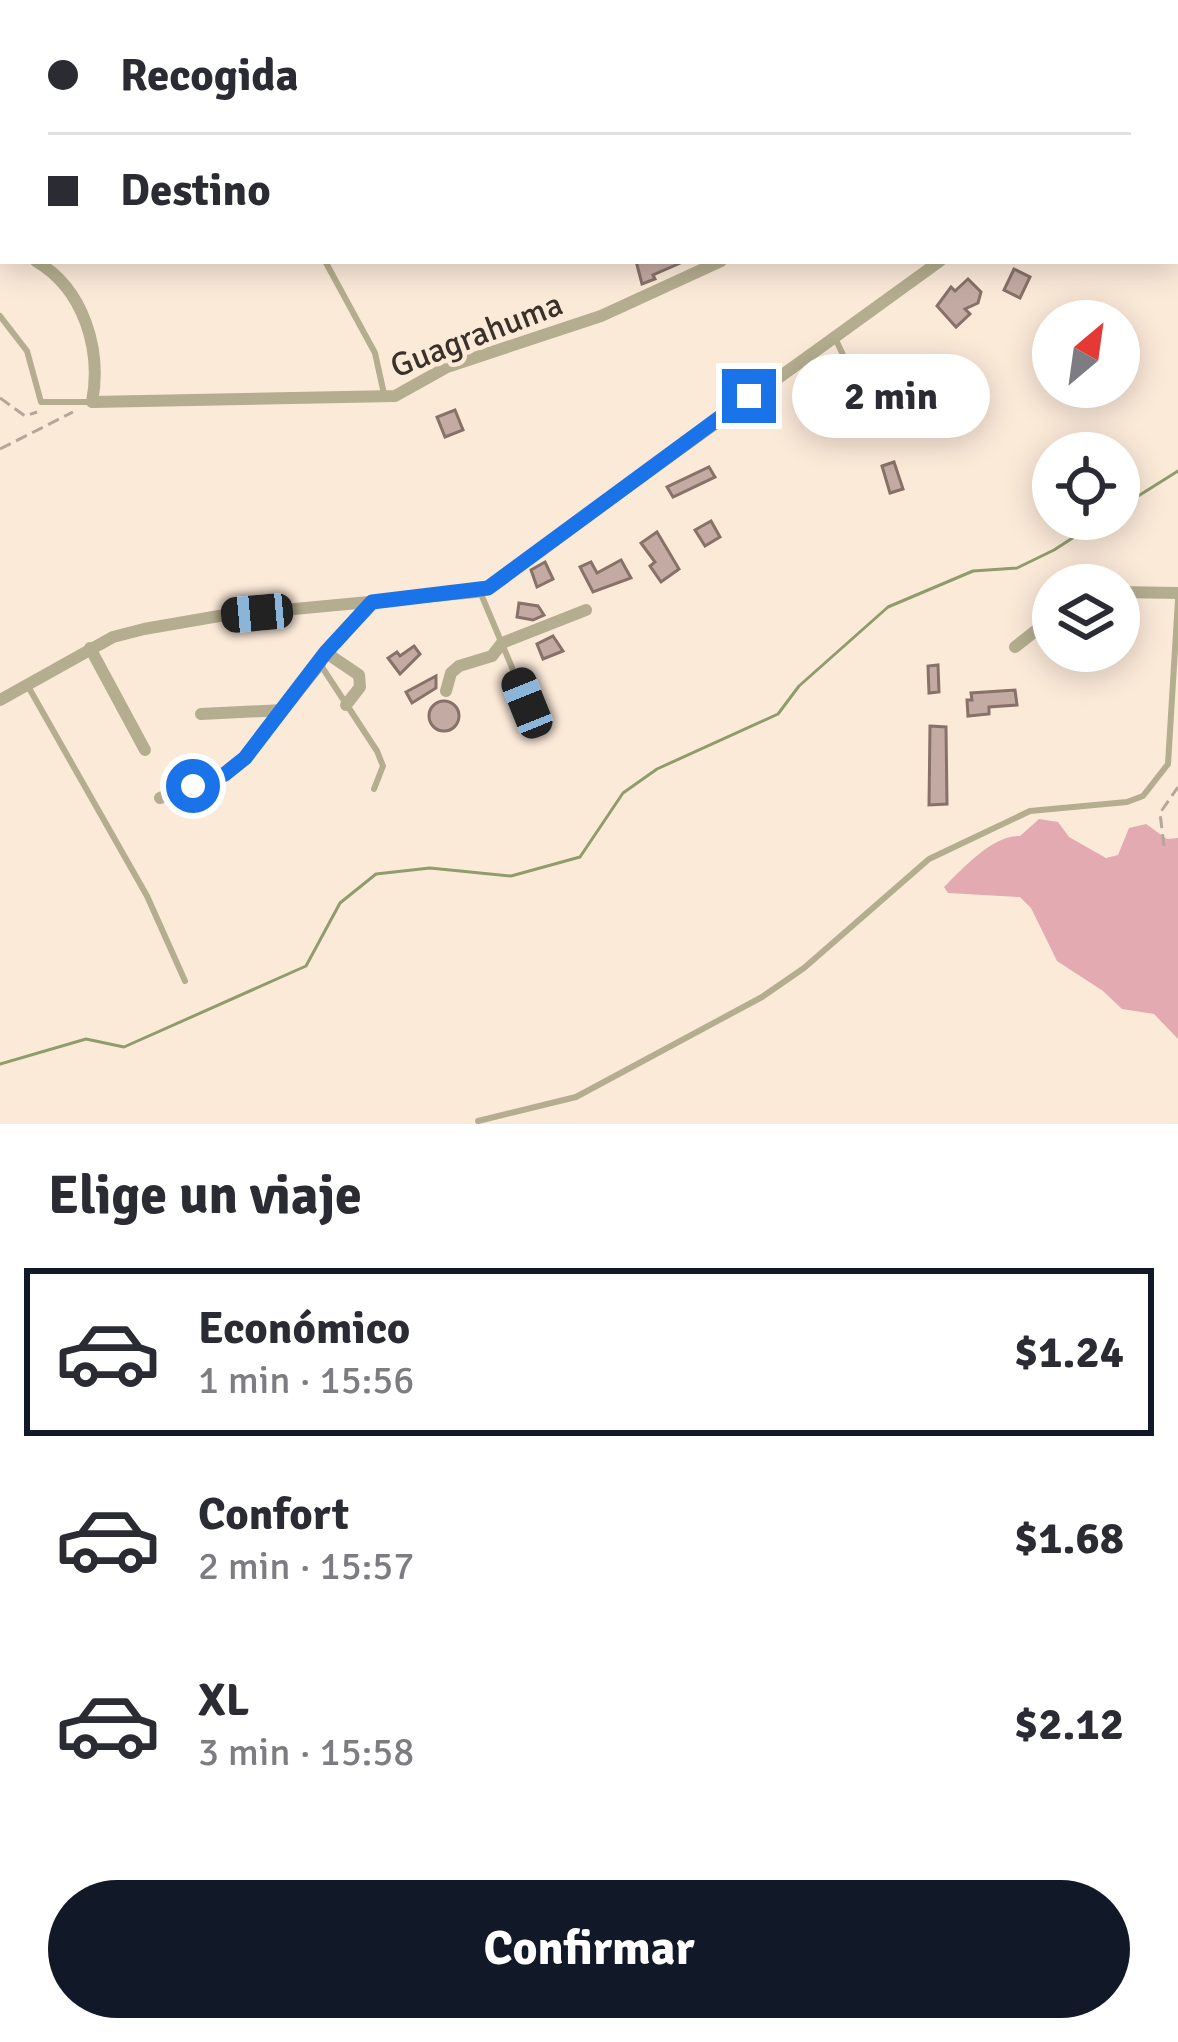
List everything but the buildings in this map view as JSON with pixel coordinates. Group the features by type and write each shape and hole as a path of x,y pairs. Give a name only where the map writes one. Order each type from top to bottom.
{"street":[{"path":"40,264 57,276 81,308 95,368 92,402"},
{"name":"Guagrahuma","path":"92,402 385,398 447,368 601,316 715,264"},
{"path":"0,700 113,637 200,619 480,591 936,264"},
{"path":"1140,594 1178,597"},
{"path":"446,691 451,673 492,656 502,643 586,610"},
{"path":"1015,647 1032,634"},
{"path":"90,648 145,750"},
{"path":"160,798 225,774 245,758 323,658 359,675 360,687 346,705"},
{"path":"201,714 283,710"}],"lane":[{"path":"327,264 375,353 385,398"},
{"path":"0,316 27,352 41,402 92,402"},
{"path":"833,335 866,404 880,411"},
{"path":"480,591 538,729"},
{"path":"478,1121 576,1097 762,997 804,968 928,859 1030,811 1127,802 1143,796 1168,764 1178,597"},
{"path":"372,602 323,658 382,766 374,789"},
{"path":"27,685 147,896 185,981"}],"path":[{"path":"0,449 92,402"},
{"path":"1164,846 1160,813 1178,787"}],"shaded area":[{"path":"1039,819 1058,822 1069,837 1106,858 1118,855 1129,828 1146,824 1167,839 1178,838 1178,1039 1154,1014 1122,1009 1057,961 1031,908 1020,897 948,893 944,887 989,847 1020,836"}],"waterway":[{"path":"1140,495 1178,471"},
{"path":"0,1064 86,1039 124,1047 306,966 340,903 376,874 430,868 511,876 580,857 623,793 657,769 778,714 799,686 888,607 973,571 1017,568 1069,540"}],"route":[{"path":"193,786 225,774 245,758 326,652 372,602 488,588 749,396"}]}
